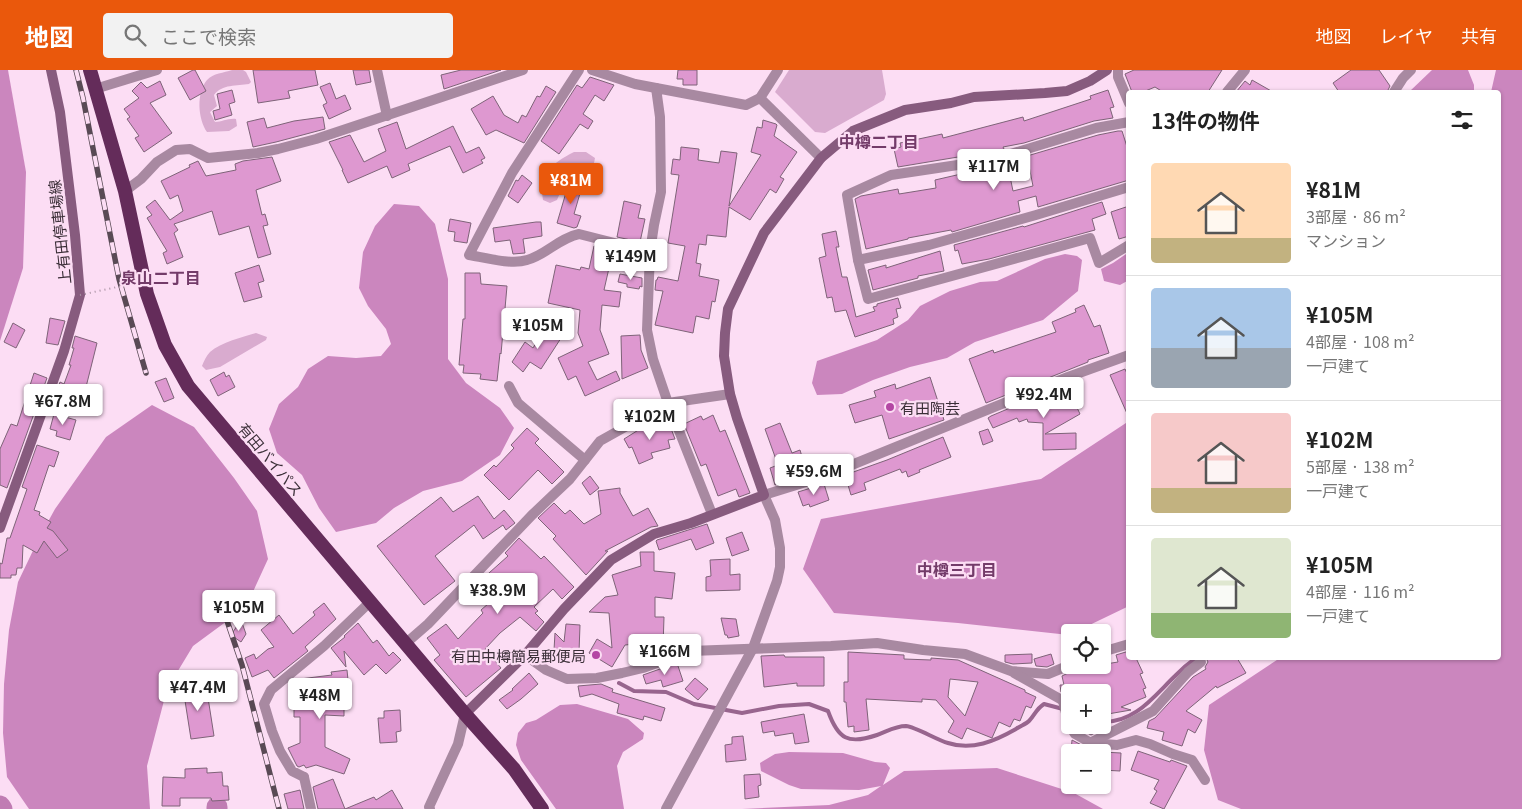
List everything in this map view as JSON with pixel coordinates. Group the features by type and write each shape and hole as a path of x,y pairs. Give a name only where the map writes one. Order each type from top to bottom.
{"highway":[{"name":"有田バイパス","path":"90,70 126,191 147,294 165,345 188,386 464,714 514,769 542,809"}],"main road":[{"name":"上有田停車場線","path":"0,528 64,351 80,295 76,235 62,122 51,70"},
{"path":"464,714 525,655 564,609 612,560 654,534 691,523 764,495 730,394 724,356 724,333 728,309 764,233 821,158 853,131 906,110 951,104 974,97 1067,91 1090,81 1107,70"}],"street":[{"path":"95,89 157,70"},
{"path":"377,70 387,116"},
{"path":"126,191 157,162 176,150 190,149 208,158 258,153 316,139 523,70"},
{"path":"579,70 512,173 470,255 518,262 528,260 569,236 578,234 650,252"},
{"path":"592,70 636,84 746,105 760,98 778,70"},
{"path":"1118,70 1118,77 1126,96"},
{"path":"1229,90 1245,70"},
{"path":"1395,90 1411,70"},
{"path":"656,88 660,117 661,192 650,252 647,330 653,359 668,402 712,514"},
{"path":"760,98 821,158"},
{"path":"1126,123 1096,128 991,160 891,175 847,195 858,260 868,299 1090,238 1099,263 1126,248"},
{"path":"858,260 929,245 1126,188"},
{"path":"666,809 753,648 778,580 780,548 775,520 764,495 822,477 1068,377 1126,356"},
{"path":"510,386 518,404 585,460"},
{"path":"405,644 428,624 532,515 570,479 600,441 668,402 730,394"},
{"path":"311,809 304,777 292,771 280,750 264,704 271,690 324,646 370,602"},
{"path":"525,655 546,670 567,678 597,678 643,668 690,651 877,643 965,654 1011,671 1061,699"},
{"path":"1111,649 1126,645"},
{"path":"1091,743 1153,711 1188,672 1201,662"},
{"path":"1011,671 1048,674 1061,669"},
{"path":"428,808 458,744 464,714"},
{"path":"1075,734 1091,743 1118,744 1136,740 1150,744 1192,760 1206,780"}],"path":[{"path":"80,295 132,284"}],"shaded area":[{"path":"0,70 8,70 26,172 23,268 0,341"},
{"path":"232,70 243,70 251,82 249,84 225,87 217,91 214,95 217,106 210,112 215,122 236,119 237,126 229,131 207,132 200,113 203,85 212,76"},
{"path":"789,70 882,70 886,94 884,100 825,133 815,132 775,92"},
{"path":"1432,70 1468,70 1474,85 1474,90 1411,90"},
{"path":"1496,70 1522,70 1522,809 1241,809 1218,800 1204,750 1209,705 1277,660 1501,660 1501,90 1491,90"},
{"path":"574,152 586,152 595,158 593,168 587,171 575,171 566,179 557,200 550,203 543,200 542,191 545,176 559,160"},
{"path":"394,204 419,206 435,224 448,279 448,359 466,383 500,408 514,428 500,455 462,481 423,491 394,508 376,523 336,532 319,508 302,475 277,453 269,429 279,404 298,387 308,369 328,356 356,358 381,356 391,344 386,329 368,306 359,288 363,252 375,226"},
{"path":"1065,254 1077,256 1082,260 1078,291 1043,320 975,342 947,358 910,367 873,380 842,394 817,395 812,383 817,361 877,340 908,320 920,306 950,291 980,282 997,281 1045,259"},
{"path":"1126,254 1126,282 1120,285 1104,281 1101,269"},
{"path":"256,333 267,337 266,340 220,367 206,370 202,366 207,355 215,348 232,340"},
{"path":"152,405 194,427 234,478 257,511 268,559 246,607 193,646 167,689 147,766 150,809 29,809 7,777 3,733 4,684 9,630 18,582 55,509 106,437"},
{"path":"1126,423 1126,607 1092,624 1061,624 1061,634 958,623 834,613 803,569 821,519 1041,479"},
{"path":"577,704 628,719 644,733 643,739 623,752 617,766 624,809 556,809 521,760 516,745 518,733 526,723 536,720 560,705"},
{"path":"789,752 843,753 875,762 886,763 890,768 883,785 904,771 997,768 1061,789 1061,794 1076,794 1103,809 742,809 829,805 868,795 881,786 859,790 801,789 761,771 760,763 775,754"}],"building":[{"path":"195,70 206,91 190,100 178,78"},
{"path":"253,70 315,70 318,85 288,91 290,98 258,103"},
{"path":"353,70 369,70 371,82 356,85"},
{"path":"461,70 501,70 444,89 441,75"},
{"path":"678,70 697,70 697,85 683,85 683,79 677,79"},
{"path":"1134,70 1222,70 1209,90 1160,90 1155,87 1148,90 1131,90 1125,74"},
{"path":"1351,70 1379,70 1390,86 1388,90 1338,90 1333,83"},
{"path":"590,77 614,85 604,101 595,95 583,114 593,121 588,129 580,124 559,154 541,141 577,85 582,88"},
{"path":"1252,80 1270,90 1238,90 1245,81 1250,85"},
{"path":"160,81 166,95 150,103 172,133 144,152 135,138 139,136 127,119 130,117 124,109 139,98 132,91 141,82 147,88"},
{"path":"330,83 336,99 345,95 351,109 329,119 323,105 327,103 320,87"},
{"path":"546,86 556,92 524,143 496,130 486,135 471,109 493,96 504,115 518,123 522,115 526,117 537,96 540,97"},
{"path":"232,90 235,102 229,104 232,115 215,120 213,111 220,109 217,94"},
{"path":"1108,90 1114,107 1110,108 1113,118 1094,121 1024,143 1003,147 1004,149 989,153 898,167 894,149 901,147 900,143 942,134 943,138 1023,117 1024,121 1091,99 1090,96"},
{"path":"323,117 325,129 253,147 247,122 264,118 267,128 294,121"},
{"path":"763,120 776,124 774,136 797,152 780,177 784,179 776,193 770,189 750,220 729,207 726,237 707,235 706,245 699,244 696,263 701,264 699,276 719,280 715,302 712,301 709,319 696,316 693,333 655,325 663,291 655,290 656,280 658,277 678,281 685,246 668,243 679,175 671,174 673,159 680,160 681,147 699,149 698,160 719,163 721,151 737,153 729,206 761,155 751,152 757,127 762,128"},
{"path":"397,122 406,149 453,126 466,153 479,147 485,158 481,160 483,163 463,173 450,146 408,164 410,170 392,178 387,166 348,183 329,142 350,135 364,162 386,151 378,129"},
{"path":"1122,131 1126,144 1126,181 1038,207 1036,196 1018,201 1020,212 952,232 951,230 908,238 866,249 855,199 861,196 898,189 899,194 936,188 935,180 961,174 961,171 992,167 1007,162 1013,191 1033,186 1027,156 1098,135"},
{"path":"272,157 281,181 256,190 262,215 265,214 268,225 263,226 271,254 258,258 249,226 219,235 212,211 174,224 178,230 174,233 183,257 167,264 163,253 167,251 147,218 152,215 146,207 155,200 170,220 183,211 178,195 170,199 161,181 198,161 206,176 236,170 235,164 243,161"},
{"path":"522,175 532,183 518,203 508,196 516,180 518,181"},
{"path":"570,179 583,183 574,214 581,216 577,227 574,228 557,223"},
{"path":"624,201 641,205 638,218 645,219 640,242 617,237"},
{"path":"1102,202 1106,214 1092,219 1095,230 989,259 962,264 958,250 955,251 954,245 1024,227"},
{"path":"1126,207 1126,237 1119,239 1111,212"},
{"path":"450,219 471,223 467,243 454,241 455,232 448,231"},
{"path":"541,222 542,236 523,239 525,253 513,254 510,240 495,242 493,228"},
{"path":"836,231 839,247 836,247 842,277 847,277 856,317 875,311 873,307 877,306 877,304 898,298 901,308 896,309 898,317 893,319 894,324 855,337 846,310 835,312 832,297 827,298 819,258 826,256 822,234"},
{"path":"594,246 620,252 616,269 609,268 604,290 621,292 619,307 602,305 600,330 609,354 588,362 597,380 616,371 620,380 585,396 576,376 568,380 558,358 583,346 578,333 580,310 548,303 556,265 580,270 581,267 589,269"},
{"path":"940,251 944,271 918,276 918,278 873,290 868,270 886,265 886,268"},
{"path":"259,265 264,281 258,283 262,297 244,302 235,273"},
{"path":"465,273 480,273 481,284 507,286 497,381 480,379 481,374 463,373 464,365 459,365 463,319 465,319"},
{"path":"620,274 642,278 642,287 640,286 639,289 627,287 627,284 618,282"},
{"path":"1084,305 1094,327 1100,325 1109,353 986,403 969,359 993,350 994,353 1056,332 1052,322 1076,312 1075,309"},
{"path":"50,318 65,321 58,345 46,343"},
{"path":"13,323 25,330 16,348 4,342"},
{"path":"547,325 563,335 541,369 530,362 523,372 512,362 525,342 533,348"},
{"path":"640,335 641,350 648,368 622,379 621,336"},
{"path":"75,336 97,343 82,403 56,394 60,382 64,384 71,365 69,365"},
{"path":"1125,369 1126,371 1126,411 1110,375"},
{"path":"224,372 226,377 229,375 235,387 218,396 210,380"},
{"path":"34,373 47,378 7,488 0,485 0,449 11,424 17,426"},
{"path":"930,377 944,420 889,439 882,415 855,423 849,405 876,397 874,391 895,384 896,389"},
{"path":"166,378 174,398 164,402 155,382"},
{"path":"1048,392 1053,403 1071,395 1080,414 1045,434 1076,433 1076,449 1043,450 1043,423 1028,422 1027,419 1019,422 1017,418 993,428 988,418 991,416"},
{"path":"54,414 76,420 70,440 56,436 57,431 50,429"},
{"path":"713,415 720,432 725,430 750,493 739,497 736,489 718,496 706,464 701,466 684,424 701,416 703,420"},
{"path":"666,423 667,427 670,426 675,439 668,440 670,448 651,453 653,458 639,464 632,447 629,448 624,439 640,429"},
{"path":"780,423 792,453 800,450 807,474 775,485 770,468 778,465 765,429"},
{"path":"527,428 539,439 535,443 564,472 552,484 538,470 509,500 484,475 494,465 496,467 514,448 511,445"},
{"path":"988,429 993,441 983,445 979,432"},
{"path":"943,437 951,457 919,470 920,472 908,477 906,471 902,473 900,469 864,483 866,490 851,495 845,475"},
{"path":"37,445 59,452 54,467 49,465 34,510 40,512 39,515 51,522 47,528 53,531 68,550 57,558 44,541 37,553 23,545 22,568 17,568 16,575 11,575 11,578 0,578 0,563 2,564 7,538 10,538 27,489 22,487"},
{"path":"590,476 599,488 590,495 582,483"},
{"path":"824,484 829,500 810,507 809,504 803,506 798,492"},
{"path":"620,488 620,493 633,516 648,508 658,526 651,527 605,551 608,551 586,575 553,539 556,536 538,518 554,503 565,514 570,510 584,524 601,514 598,491"},
{"path":"478,496 494,519 504,510 515,523 506,530 503,525 483,539 474,525 435,556 455,581 424,605 377,546 441,497 453,512"},
{"path":"707,524 714,543 696,550 691,539 659,550 657,540"},
{"path":"742,532 749,550 732,556 726,538"},
{"path":"519,538 541,559 544,556 574,587 562,599 553,589 534,607 538,611 535,613 544,622 536,631 520,617 500,633 485,649 501,668 466,697 434,660 440,655 427,638 446,624 458,639 483,613 481,610 489,603 480,592 485,587 480,581 508,556 505,553"},
{"path":"640,552 654,552 654,571 675,573 672,599 655,597 655,617 664,617 663,647 646,647 646,643 625,645 612,667 589,653 597,639 612,648 609,613 589,612 605,597 618,595 612,575 641,566"},
{"path":"730,559 730,575 740,574 740,590 706,591 706,577 711,576 710,560"},
{"path":"324,603 336,619 305,647 308,651 274,678 268,670 252,677 245,658 254,654 256,659 268,649 274,647 261,630 279,615 293,634 315,615 313,612"},
{"path":"721,618 736,619 739,636 728,638 725,635"},
{"path":"241,620 246,634 241,642 231,635"},
{"path":"358,623 373,643 377,640 389,656 393,652 401,660 386,674 376,664 364,675 344,651 346,667 331,648"},
{"path":"566,624 580,625 579,652 554,650 555,633 564,642"},
{"path":"848,652 904,655 904,659 958,660 1025,690 1025,692 1036,697 1031,708 1026,706 1020,721 1014,719 1010,727 999,722 992,738 967,728 962,739 948,732 954,721 936,700 922,699 922,702 866,699 869,730 854,732 854,726 848,727 846,702 844,702 844,682 848,682","holes":["950,679 978,682 965,716 948,697"]},
{"path":"1126,652 1126,660 1137,660 1143,673 1140,674 1146,688 1143,689 1146,697 1121,707 1131,710 1111,713 1111,684 1064,684 1062,676 1066,674 1111,674 1111,663 1118,662 1116,655"},
{"path":"1032,654 1032,663 1013,664 1005,662 1005,655"},
{"path":"1051,654 1054,664 1047,667 1036,666 1034,659"},
{"path":"784,655 785,657 824,657 824,686 797,686 797,683 764,687 761,656"},
{"path":"1207,660 1238,660 1246,673 1217,688 1216,686 1186,711 1202,720 1195,733 1188,729 1182,746 1162,740 1164,732 1147,728 1149,721 1155,718 1193,677 1206,669 1205,667 1208,662"},
{"path":"677,663 683,681 663,687 661,680 646,684 643,675"},
{"path":"347,670 350,700 344,700 344,716 325,715 325,747 350,759 344,774 316,765 306,768 304,765 297,766 288,748 300,743 300,717 294,717 294,696 300,695 300,679 332,675 331,672"},
{"path":"529,673 538,684 507,709 499,700 513,690"},
{"path":"695,678 708,689 698,700 685,689"},
{"path":"601,684 613,689 612,692 665,708 661,721 644,716 643,720 617,713 619,704 592,694 580,697 578,686"},
{"path":"206,685 214,736 191,739 183,688"},
{"path":"400,710 401,731 396,732 397,742 380,743 378,718 384,718 384,711"},
{"path":"804,714 809,742 795,744 793,733 775,736 774,731 763,733 761,722"},
{"path":"743,736 746,760 726,762 725,745 732,744 732,737"},
{"path":"1072,740 1080,744 1072,744"},
{"path":"1138,751 1187,766 1164,809 1150,803 1157,791 1154,789 1159,780 1131,770"},
{"path":"1111,752 1121,753 1120,771 1111,770"},
{"path":"207,768 207,773 222,772 223,786 228,786 229,800 212,801 211,798 180,798 180,806 162,806 163,777 185,778 185,769"},
{"path":"760,774 759,797 745,799 744,775"},
{"path":"333,779 345,809 318,809 313,787"},
{"path":"300,790 304,809 288,809 284,794"},
{"path":"392,790 403,809 345,809 374,797 376,800"}],"waterway":[{"path":"1111,721 1124,718 1143,707 1194,660"},
{"path":"619,683 634,691 666,692 694,704 742,713 779,706 809,704 828,711 840,734 851,739 867,738 894,728 906,726 948,743 966,746 983,744 1000,737 1026,723 1044,704 1061,708"}],"railway":[{"path":"76,70 119,279 146,373"},
{"path":"222,606 242,665 279,809"}],"place":[{"name":"有田陶芸","path":"890,407"},
{"name":"有田中樽簡易郵便局","path":"596,655"}],"district":[{"name":"中樽二丁目","path":"879,141"},
{"name":"泉山二丁目","path":"161,277"},
{"name":"中樽三丁目","path":"957,569"}]}
